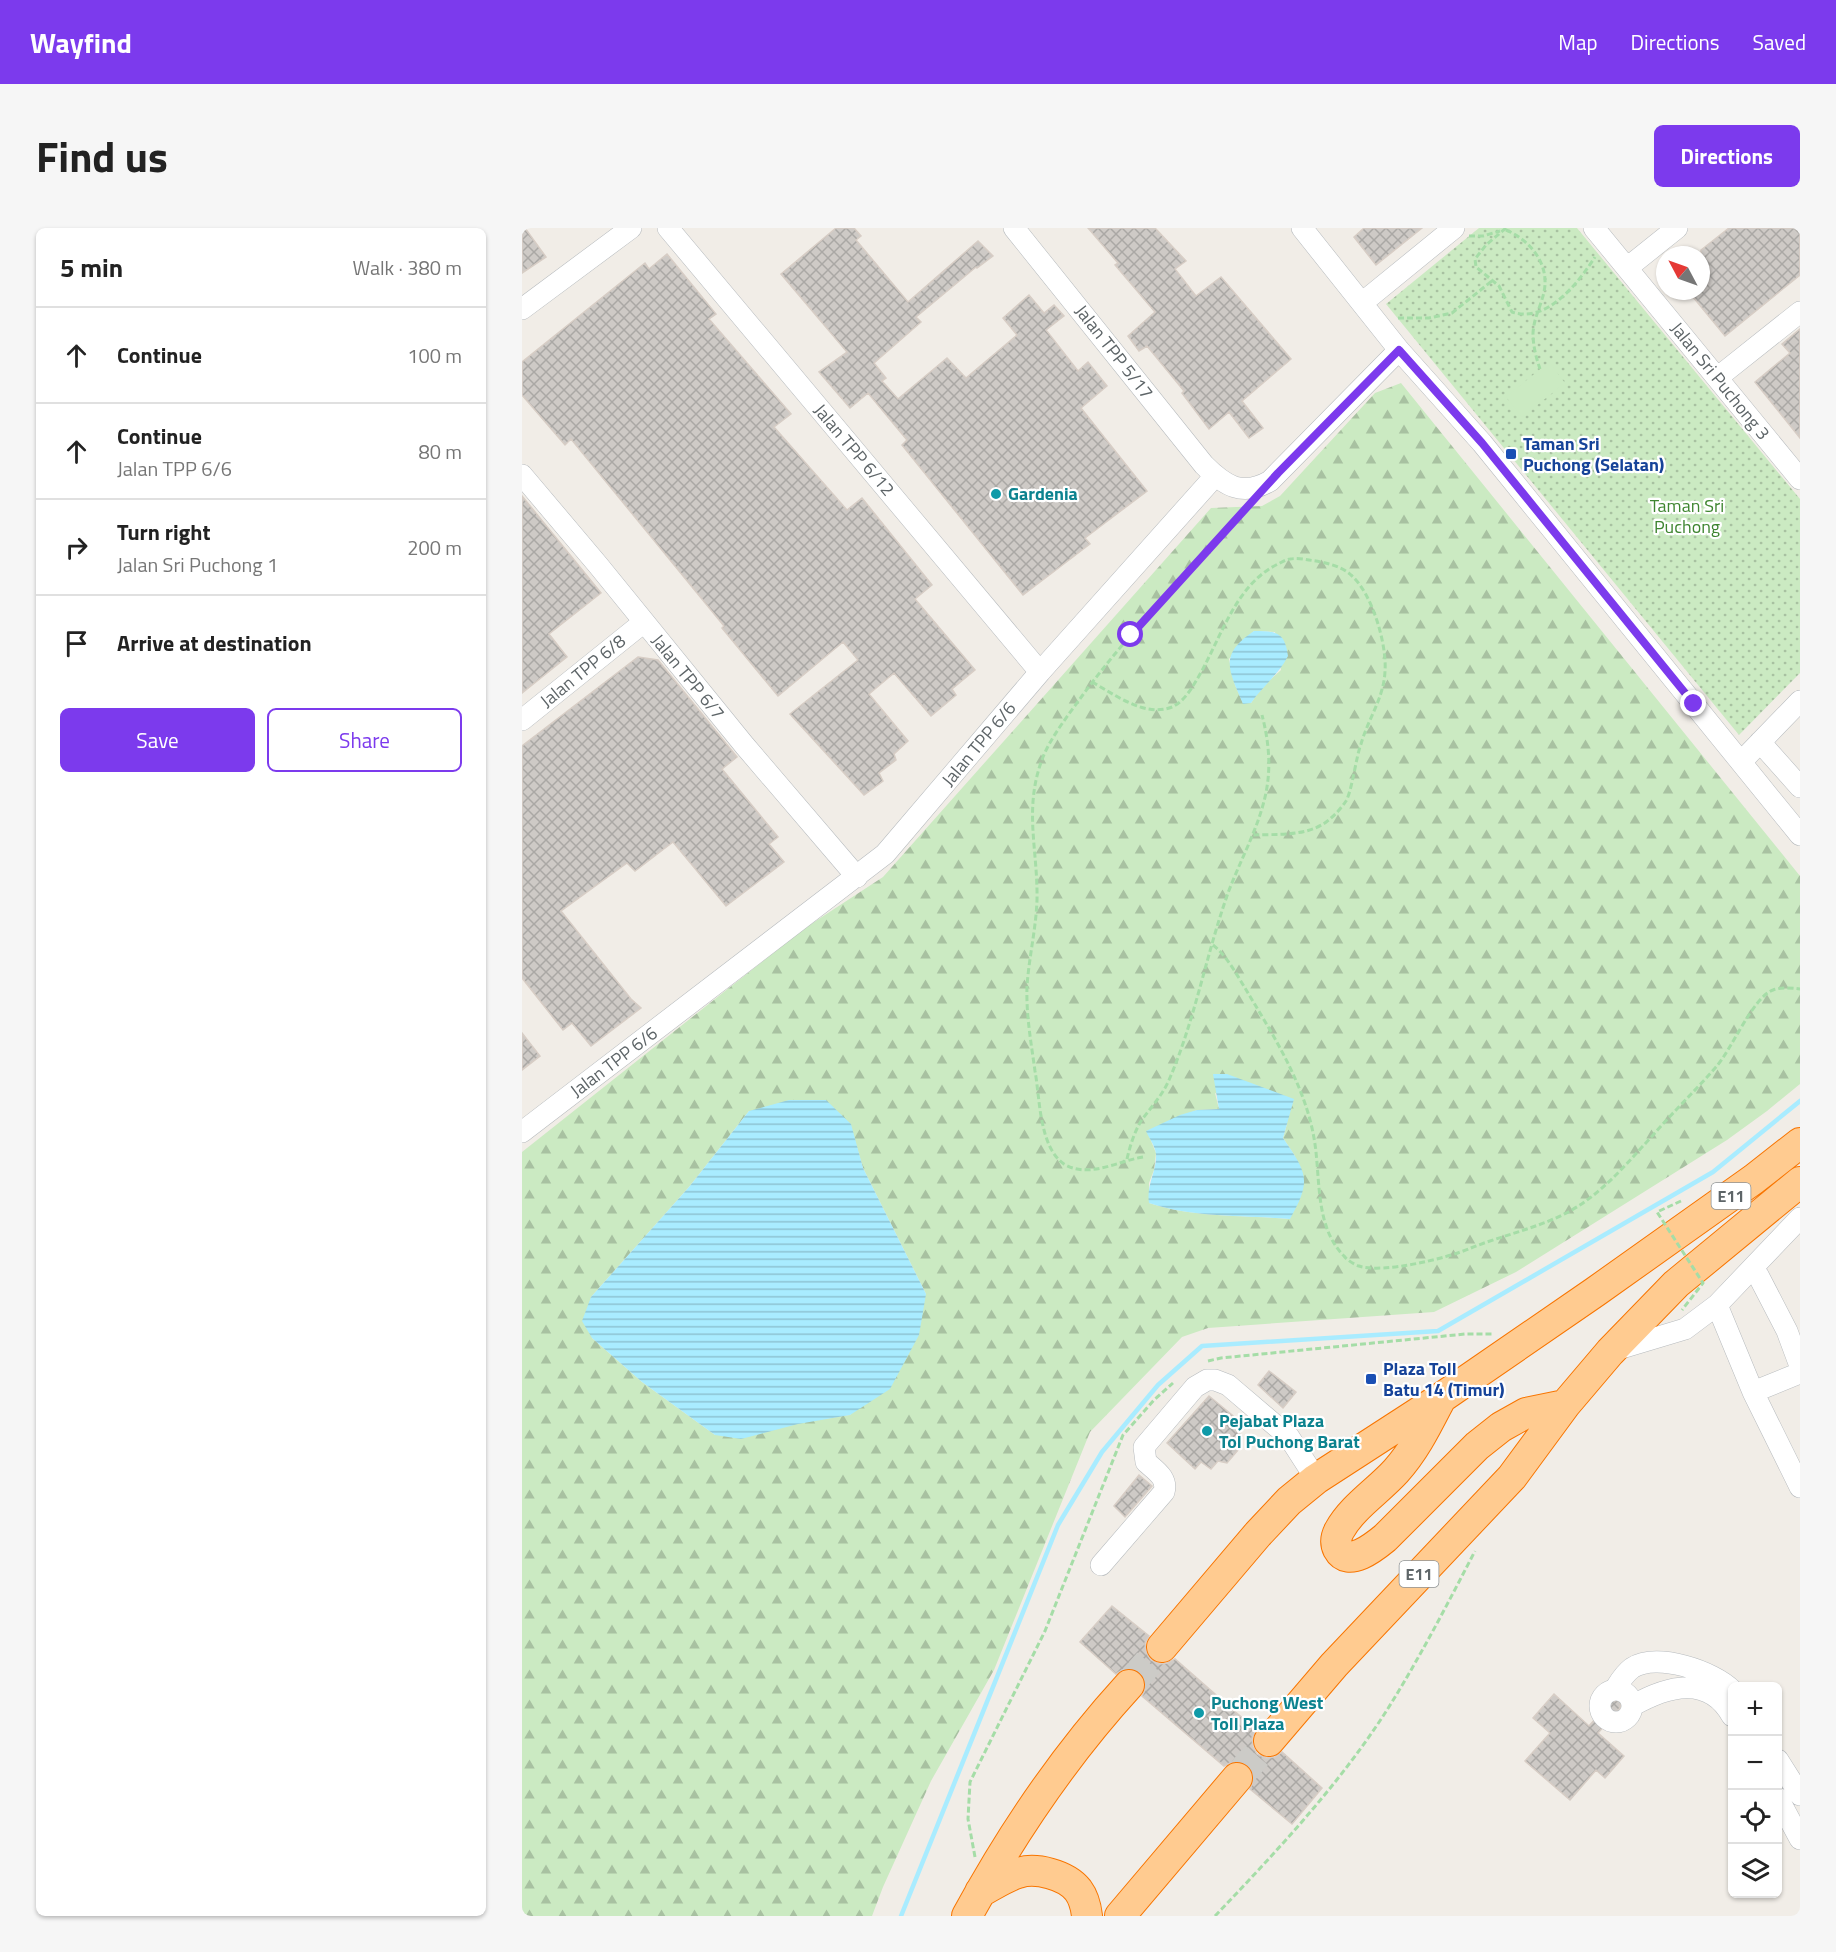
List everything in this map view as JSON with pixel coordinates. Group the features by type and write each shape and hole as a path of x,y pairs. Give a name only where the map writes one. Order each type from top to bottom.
{"highway":[{"name":"E11","path":"1162,1647 1258,1534 1289,1501 1316,1479 1441,1398 1661,1246 1800,1143"},
{"name":"E11","path":"1269,1741 1349,1649 1512,1477 1565,1405 1610,1352 1676,1284 1800,1182"},
{"path":"1441,1398 1413,1452 1396,1472 1348,1518 1337,1533 1335,1543 1339,1552 1346,1556 1356,1556 1368,1551 1385,1538 1477,1446 1509,1421 1526,1413 1565,1405"},
{"path":"974,1904 1006,1847 1047,1785 1088,1732 1129,1685"},
{"path":"1120,1916 1237,1778"},
{"path":"974,1904 1018,1873 1034,1870 1065,1879 1078,1890 1086,1904 1087,1916"}],"street":[{"path":"522,309 631,228"},
{"name":"Jalan TPP 6/12","path":"668,228 1040,672"},
{"name":"Jalan TPP 5/17","path":"1014,228 1215,476"},
{"path":"1302,228 1399,350 1482,443 1800,835"},
{"name":"Jalan Sri Puchong 3","path":"1594,228 1800,479"},
{"path":"1627,268 1677,228"},
{"path":"1362,303 1461,232"},
{"path":"1717,378 1800,312"},
{"path":"1215,476 1236,488 1249,490 1270,481 1399,350"},
{"name":"Jalan TPP 6/7","path":"522,474 745,746 857,877"},
{"name":"Jalan TPP 6/6","path":"522,1132 885,854 1040,672 1215,476"},
{"name":"Jalan TPP 6/8","path":"522,720 644,622"},
{"path":"1741,762 1800,701"},
{"path":"1760,742 1800,788"},
{"path":"1610,1352 1685,1329 1717,1305 1800,1218"},
{"path":"1758,1275 1787,1331 1800,1366"},
{"path":"1717,1305 1753,1392 1800,1487"},
{"path":"1753,1392 1800,1373"},
{"path":"1101,1565 1164,1492 1166,1485 1163,1478 1146,1462 1144,1447 1195,1387 1201,1383 1215,1380 1228,1385 1288,1437 1316,1479"},
{"path":"1615,1689 1625,1692 1632,1706 1629,1716 1614,1723 1601,1714 1599,1703 1605,1694 1615,1689 1623,1676 1635,1666 1672,1663 1695,1668 1716,1676 1728,1686"},
{"path":"1632,1706 1663,1692 1690,1686 1709,1691 1728,1711"},
{"path":"1782,1766 1800,1795"},
{"path":"1782,1807 1792,1829"}],"path":[{"path":"1461,232 1492,234 1505,229 1522,237 1536,253 1546,276 1542,301 1536,311 1533,345 1540,369"},
{"path":"1505,229 1486,245 1475,259 1476,267 1499,286 1512,312 1520,315 1554,303 1564,295 1586,271 1597,253"},
{"path":"1398,318 1429,318 1452,313 1493,280"},
{"path":"1143,1157 1127,1159 1093,1170 1075,1169 1063,1163 1052,1150 1039,1112 1027,1016 1037,885 1030,816 1035,782 1043,756 1092,682 1131,635 1255,498"},
{"path":"1092,682 1134,706 1152,709 1172,707 1186,697 1233,610 1265,570 1290,559 1329,564 1350,574 1364,590 1380,629 1385,671 1377,704 1360,744 1346,800 1331,818 1319,827 1297,833 1253,835"},
{"path":"1127,1159 1131,1140 1168,1081 1197,1003 1228,894 1253,835 1267,787 1268,736 1262,715"},
{"path":"1213,945 1219,950 1255,1005 1281,1050 1308,1111 1314,1138 1323,1218 1331,1237 1344,1256 1358,1266 1379,1268 1439,1259 1569,1212 1622,1170 1713,1071 1763,996 1773,990 1800,989"},
{"path":"1681,1201 1657,1212 1703,1283 1682,1310"},
{"path":"1215,1916 1270,1857 1334,1782 1386,1711 1439,1621 1476,1549"}],"green space":[{"name":"Taman Sri Puchong","path":"1479,228 1577,228 1800,499 1800,673 1739,735 1386,304"},
{"path":"1549,362 1565,383 1522,417 1506,397"},
{"path":"1401,383 1800,876 1800,1084 1727,1140 1516,1272 1434,1312 1208,1328 1182,1337 1090,1432 994,1670 931,1781 872,1916 522,1916 522,1152 802,930 883,877 1211,508 1262,506 1280,496 1375,393","holes":["1254,631 1275,632 1281,670 1261,688 1251,703 1243,703 1235,685 1229,659","1215,1093 1287,1124 1283,1138 1295,1156 1290,1219 1201,1214 1149,1203 1149,1183 1154,1170 1156,1153 1147,1131 1197,1110 1219,1109","749,1111 850,1124 863,1168 926,1294 850,1415 715,1435 642,1382 592,1338 591,1297 689,1187"]}],"water":[{"path":"1254,631 1278,634 1285,642 1288,656 1251,703 1243,704 1231,672 1231,656 1235,648"},
{"path":"1213,1074 1227,1074 1294,1099 1283,1138 1302,1169 1304,1185 1302,1195 1290,1219 1201,1214 1149,1203 1148,1196 1156,1154 1146,1131 1180,1115 1197,1110 1219,1109"},
{"path":"789,1100 826,1100 851,1124 863,1168 926,1294 919,1335 890,1389 850,1415 798,1424 741,1439 715,1435 642,1382 592,1338 582,1321 591,1297 689,1187 749,1111"}],"building":[{"path":"522,228 525,228 546,257 522,273"},
{"path":"836,228 854,228 861,236 856,240 908,302 978,241 993,256 976,267 916,317 921,322 874,363 886,378 882,381 898,399 947,358 966,378 1017,335 1003,318 1029,295 1044,313 1054,305 1064,316 1046,330 1078,371 1088,362 1107,386 1081,408 1147,491 1085,538 1090,544 1023,595 902,445 907,440 868,393 850,408 819,372 847,352 781,274"},
{"path":"1088,228 1155,228 1186,261 1175,269 1196,296 1221,277 1291,359 1242,401 1263,428 1249,438 1229,412 1209,429 1182,393 1184,391 1147,346 1139,351 1128,336 1155,312 1115,265 1118,263"},
{"path":"1364,228 1422,228 1376,265 1354,237"},
{"path":"1729,228 1800,228 1800,275 1725,336 1695,300 1710,300 1710,246 1706,246"},
{"path":"667,254 716,314 709,319 791,414 774,427 847,510 862,498 932,585 915,599 975,670 952,689 956,695 931,716 894,673 869,694 908,741 894,754 896,760 879,773 883,781 864,795 790,714 858,660 843,642 778,696 722,628 724,626 571,439 565,445 522,395 522,362 645,263 649,269"},
{"path":"1800,329 1800,438 1755,382 1790,353 1782,344"},
{"path":"522,496 601,593 549,634 567,657 522,693"},
{"path":"638,657 658,660 737,757 722,769 778,837 769,844 784,862 726,906 673,842 635,871 627,863 561,911 631,999 641,1008 591,1046 572,1023 563,1030 522,978 522,746"},
{"path":"522,1033 540,1056 522,1070"},
{"path":"1269,1371 1296,1392 1283,1408 1258,1385"},
{"name":"Pejabat Plaza Tol Puchong Barat","path":"1209,1396 1237,1419 1231,1425 1242,1436 1237,1442 1238,1450 1227,1463 1218,1461 1211,1469 1201,1462 1195,1469 1167,1443"},
{"path":"1139,1475 1152,1486 1125,1517 1114,1506"},
{"name":"Puchong West Toll Plaza","path":"1112,1606 1149,1636 1145,1643 1146,1652 1151,1660 1159,1664 1175,1659 1256,1730 1252,1738 1257,1754 1266,1758 1275,1757 1282,1752 1322,1788 1292,1824 1250,1789 1254,1780 1249,1765 1239,1761 1224,1766 1142,1696 1146,1688 1145,1680 1140,1672 1132,1668 1124,1669 1116,1674 1080,1642"},
{"path":"1554,1694 1589,1726 1611,1701 1621,1700 1620,1708 1598,1733 1624,1756 1605,1778 1596,1770 1570,1800 1525,1761 1550,1733 1533,1718"}],"waterway":[{"path":"901,1916 1058,1525 1102,1452 1158,1385 1202,1346 1438,1331 1713,1172 1800,1101"}],"tunnel":[{"path":"1129,1685 1162,1647"},
{"path":"1237,1778 1269,1741"}],"place":[{"name":"Taman Sri Puchong (Selatan)","path":"1511,454"},
{"name":"Gardenia","path":"996,494"},
{"name":"Plaza Toll Batu 14 (Timur)","path":"1371,1379"},
{"name":"Pejabat Plaza Tol Puchong Barat","path":"1207,1431"},
{"name":"Puchong West Toll Plaza","path":"1199,1713"}],"route":[{"path":"1131,635 1278,473 1399,350 1482,443 1694,704"}]}
